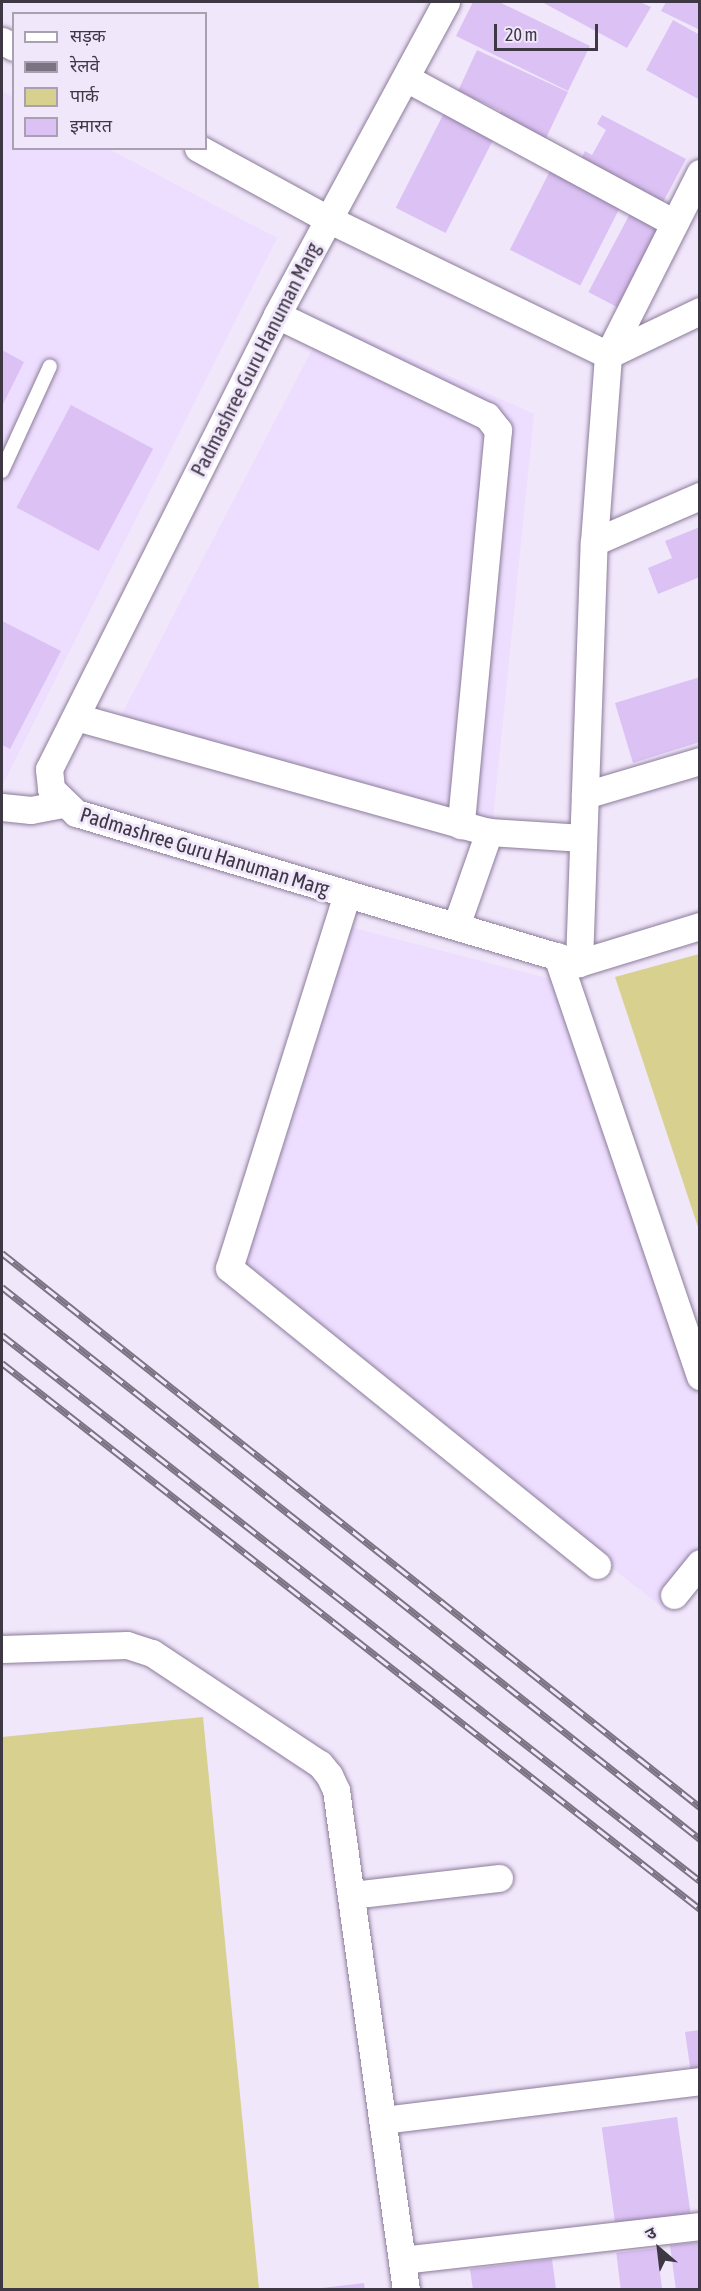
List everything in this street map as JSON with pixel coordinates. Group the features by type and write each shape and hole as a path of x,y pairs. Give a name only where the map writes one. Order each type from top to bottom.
{"street":[{"name":"Padmashree Guru Hanuman Marg","path":"446,2 406,78 326,218 49,769 51,789 62,804 76,813 568,959"},
{"path":"406,78 674,223"},
{"path":"202,150 326,218 608,355"},
{"path":"699,173 608,355 594,542 583,838 568,959 699,1377"},
{"path":"608,355 699,311"},
{"path":"277,315 487,416 498,430 461,825"},
{"path":"594,542 699,496"},
{"path":"76,717 489,832 583,838"},
{"path":"585,795 699,761"},
{"path":"2,807 31,810 62,804"},
{"path":"456,926 489,832"},
{"path":"347,894 229,1268 597,1565"},
{"path":"568,959 699,926"},
{"path":"674,1595 699,1563"},
{"path":"2,1648 127,1645 152,1653 320,1764 336,1790 406,2289"},
{"path":"351,1895 499,1878"},
{"path":"383,2120 699,2081"},
{"path":"402,2260 699,2226"}],"lane":[{"path":"2,471 50,366"}],"shaded area":[{"path":"2,91 12,96 12,150 111,150 277,238 3,784"},
{"path":"327,321 534,414 493,819 121,716"},
{"path":"346,926 578,986 699,1336 699,1569 667,1611 233,1270"}],"green space":[{"path":"700,954 699,1230 615,977"},
{"path":"203,1717 259,2289 2,2289 2,1737"}],"building":[{"path":"473,2 499,2 590,46 568,91 456,36"},
{"path":"542,2 640,2 651,7 627,48"},
{"path":"666,2 700,2 700,30 661,11"},
{"path":"673,20 700,35 700,100 646,70"},
{"path":"477,50 568,92 545,140 497,118 501,111 458,91"},
{"path":"447,107 497,132 446,233 396,208"},
{"path":"602,115 686,159 662,204 580,161 585,151 592,155 606,130 597,124"},
{"path":"553,165 623,201 580,286 510,250"},
{"path":"633,208 670,228 625,312 588,292"},
{"path":"2,350 24,362 2,406"},
{"path":"71,405 153,449 99,551 17,507"},
{"path":"700,527 700,577 658,594 648,568 672,558 665,541"},
{"path":"2,621 61,651 10,749 2,745"},
{"path":"700,677 700,742 633,763 615,703"},
{"path":"700,2030 700,2078 692,2080 685,2032"},
{"path":"677,2117 691,2219 616,2230 602,2128"},
{"path":"700,2242 700,2290 676,2290 670,2245"},
{"path":"657,2248 662,2290 621,2290 616,2253"},
{"path":"552,2259 556,2290 473,2290 470,2269"},
{"path":"364,2283 365,2290 322,2290 322,2288"}],"railway":[{"path":"2,1253 700,1807"},
{"path":"2,1287 700,1839"},
{"path":"2,1335 700,1881"},
{"path":"2,1363 700,1909"}]}
